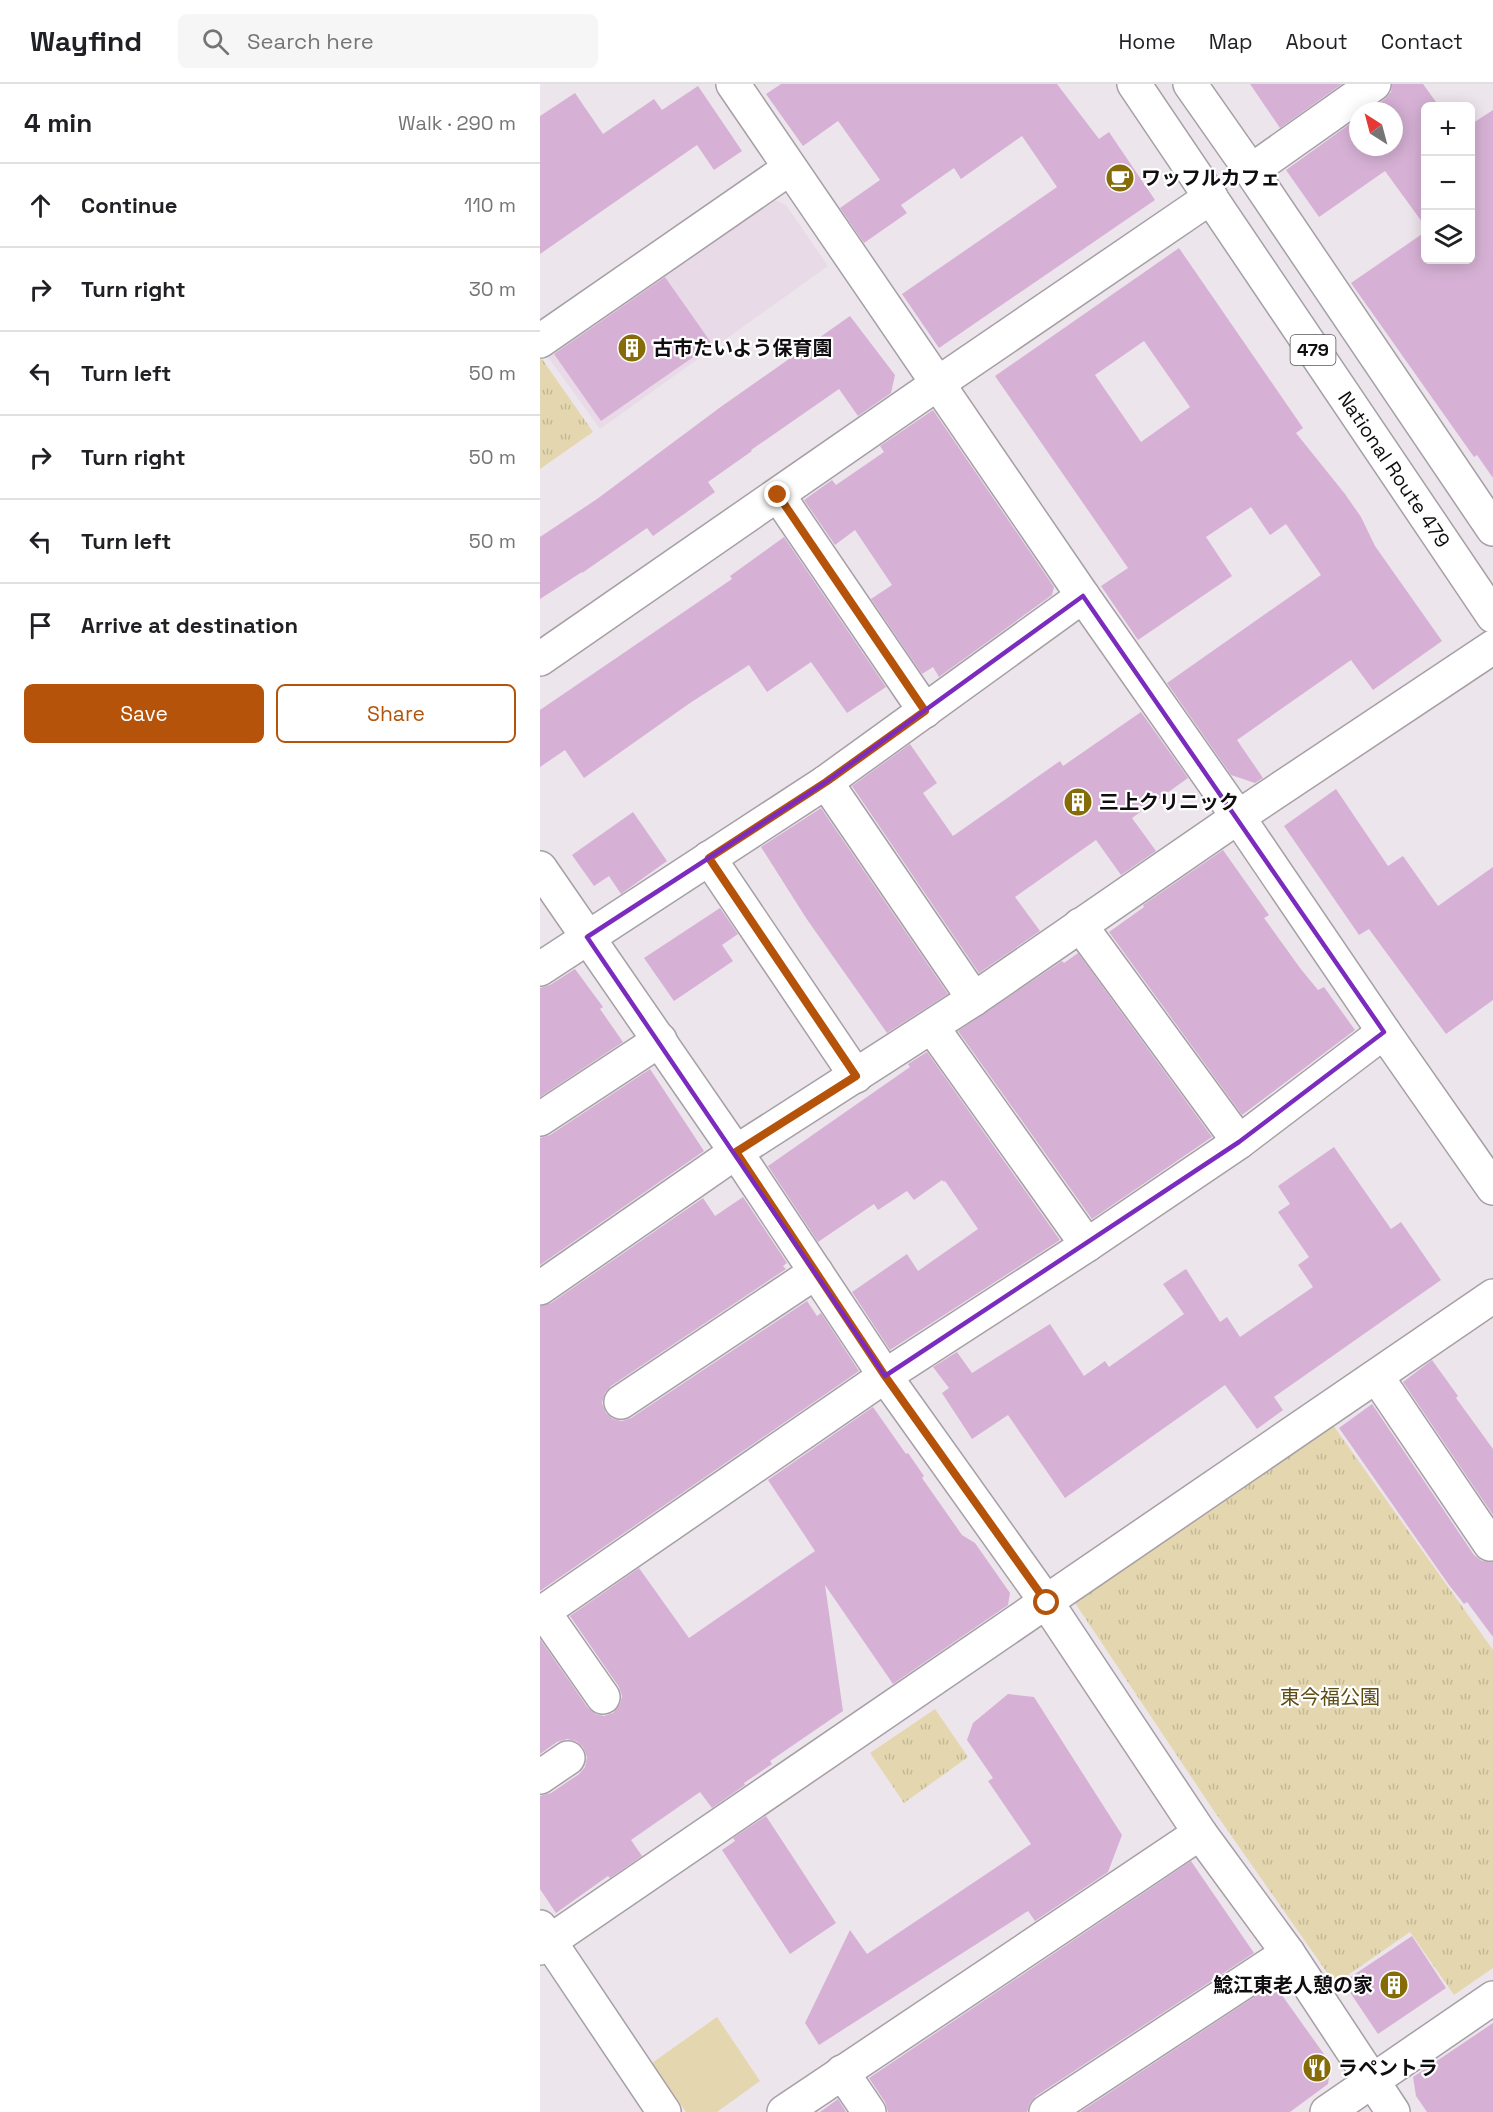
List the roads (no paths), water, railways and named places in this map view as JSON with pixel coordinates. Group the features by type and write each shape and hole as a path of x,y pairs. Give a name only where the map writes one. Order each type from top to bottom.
{"main road":[{"path":"733,84 937,384 1493,1188"},
{"name":"National Route 479","path":"1134,84 1493,616"},
{"name":"479","path":"1190,84 1493,529"},
{"path":"1251,171 1374,84"},
{"path":"540,341 790,168"},
{"path":"540,659 1211,197"},
{"path":"778,495 925,711"},
{"path":"540,969 826,782 1083,596"},
{"path":"540,1288 736,1152 974,999 1238,817 1493,646"},
{"path":"826,782 974,999"},
{"path":"709,858 856,1076"},
{"path":"540,868 660,1040 885,1376 1047,1603 1200,1833 1288,1953 1393,2112"},
{"path":"1080,926 1239,1142"},
{"path":"932,1027 1087,1245"},
{"path":"603,1697 542,1612 885,1376 1087,1245 1239,1142 1384,1032"},
{"path":"540,1119 660,1040"},
{"path":"621,1402 816,1272"},
{"path":"664,2112 544,1939 1047,1603 1493,1296"},
{"path":"1377,1377 1490,1544"},
{"path":"540,1777 568,1758"},
{"path":"784,2112 1200,1833"},
{"path":"1046,2112 1288,1953"},
{"path":"1328,2112 1492,2001"},
{"path":"842,2072 869,2112"}],"place":[{"name":"ワッフルカフェ","path":"1120,178"},
{"name":"古市たいよう保育園","path":"632,348"},
{"name":"三上クリニック","path":"1078,802"},
{"name":"鯰江東老人憩の家","path":"1394,1985"},
{"name":"ラペントラ","path":"1317,2068"}],"park label":[{"name":"東今福公園","path":"1330,1697"}]}
